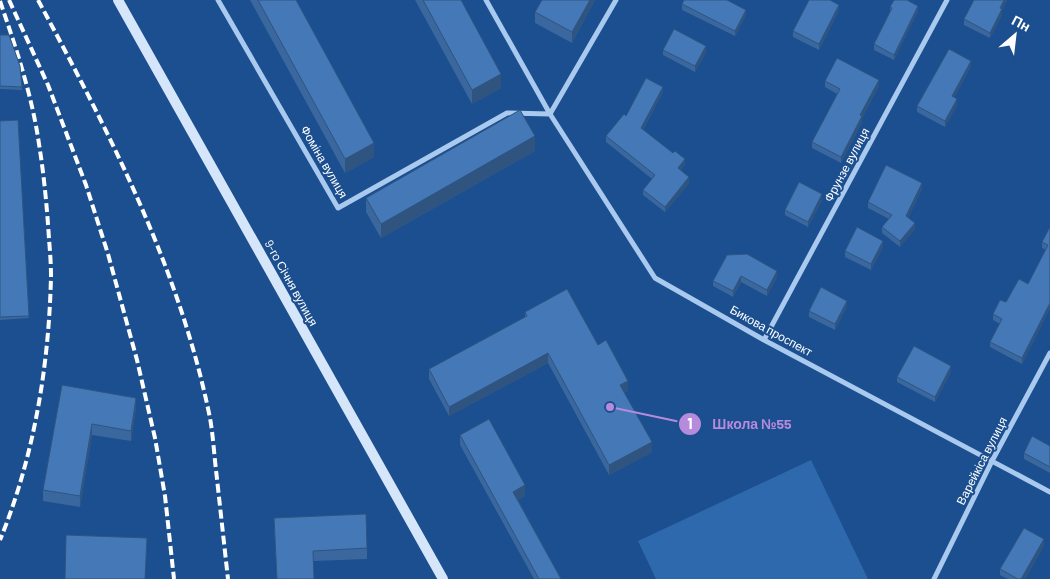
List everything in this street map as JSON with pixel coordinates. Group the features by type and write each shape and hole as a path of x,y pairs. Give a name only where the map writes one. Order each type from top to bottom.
{"street":[{"name":"9-го Січня вулиця","path":"118,0 443,579"},
{"name":"Фоміна вулиця","path":"218,0 338,208 507,113 550,114"},
{"name":"Бикова проспект","path":"486,0 550,114 655,278 764,340 1050,492"},
{"path":"550,114 616,0"},
{"name":"Фрунзе вулиця","path":"764,340 947,0"},
{"name":"Варейкіса вулиця","path":"934,579 992,461 1050,353"}],"shaded area":[{"path":"811,460 868,579 656,579 638,541"}],"building":[{"path":"258,0 296,0 374,143 345,159"},
{"path":"423,0 461,0 501,74 472,90"},
{"path":"542,0 590,0 572,32 535,12"},
{"path":"684,0 727,0 746,10 735,31 682,4"},
{"path":"809,0 830,0 839,5 819,44 793,31"},
{"path":"894,0 907,0 918,6 894,55 874,44"},
{"path":"974,0 1004,0 1000,8 1002,9 990,33 964,19"},
{"path":"674,29 706,46 695,66 663,50"},
{"path":"0,35 9,35 20,66 22,87 0,86"},
{"path":"949,49 971,61 952,96 957,99 945,121 917,106"},
{"path":"837,58 879,80 860,115 862,116 841,157 812,142 840,89 825,81"},
{"path":"646,78 663,87 641,128 673,153 675,151 685,159 678,168 689,177 665,207 643,190 655,175 606,136 624,114 626,116"},
{"path":"520,110 535,136 381,224 366,198"},
{"path":"18,120 29,316 0,317 0,121"},
{"path":"886,165 922,183 906,216 915,223 900,241 882,227 892,215 868,202"},
{"path":"799,182 822,194 808,222 785,210"},
{"path":"857,227 883,241 871,264 845,251"},
{"path":"1050,227 1050,303 1022,358 990,342 1002,319 993,314 1000,300 1006,302 1019,279 1028,284 1048,245 1042,242"},
{"path":"747,254 777,271 767,290 741,276 733,291 713,281 727,255"},
{"path":"821,287 847,301 835,324 809,311"},
{"path":"567,289 598,345 606,340 628,381 620,385 652,442 609,465 548,353 449,407 429,369 527,316 525,312"},
{"path":"914,346 951,366 935,397 897,377"},
{"path":"62,385 136,398 131,431 92,424 80,496 43,490"},
{"path":"489,419 525,485 513,492 561,579 539,579 460,435"},
{"path":"1032,436 1050,446 1050,467 1024,453"},
{"path":"366,514 367,548 313,551 314,579 277,579 274,518"},
{"path":"1024,528 1044,539 1021,579 1018,579 1000,569"},
{"path":"66,535 147,538 145,579 65,579"}],"railway":[{"path":"9,0 48,85 86,185 108,254 137,360 155,438 165,496 174,579"},
{"path":"38,0 116,151 161,255 180,308 197,363 210,418 228,579"},
{"path":"0,1 23,72 36,126 45,191 51,276 47,344 38,411 22,476 0,540"}],"place":[{"name":"Школа №55","path":"610,407"}]}
